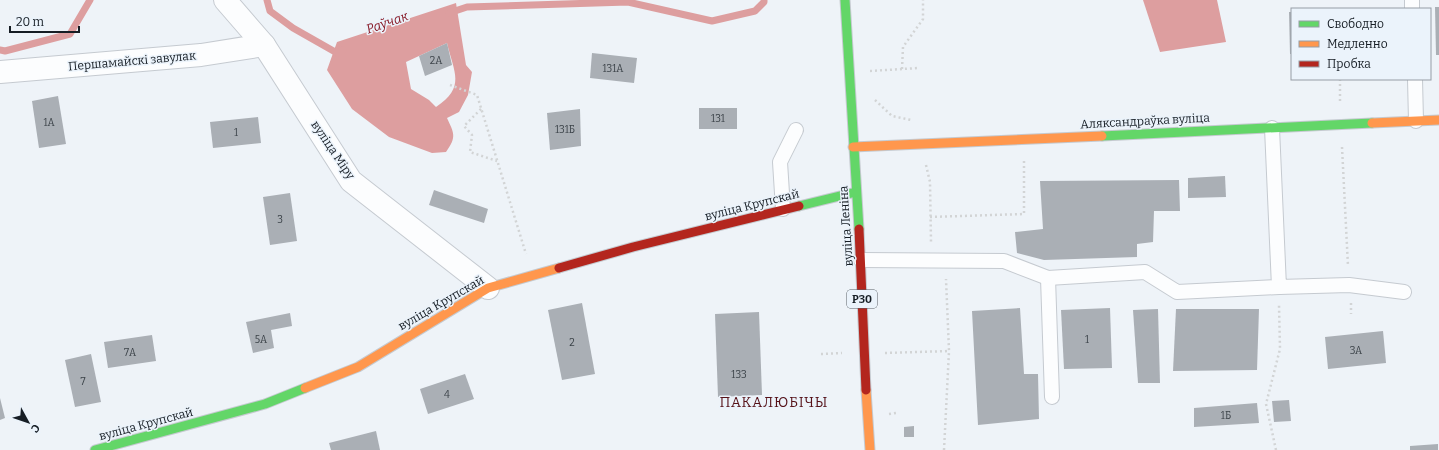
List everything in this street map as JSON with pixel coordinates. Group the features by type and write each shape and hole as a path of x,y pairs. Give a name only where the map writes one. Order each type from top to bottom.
{"street":[{"name":"вуліца Міру","path":"225,0 264,45 351,180 488,288"},
{"name":"вуліца Леніна","path":"845,0 861,260 862,323 870,450"},
{"name":"Першамайскі завулак","path":"0,72 201,55 264,45"},
{"name":"Аляксандраўка вуліца","path":"853,148 1439,120"},
{"name":"вуліца Крупскай","path":"95,450 265,404 358,367 488,288 633,246 856,192"}],"lane":[{"path":"1415,80 1416,121"},
{"path":"1272,128 1279,287"},
{"path":"783,209 780,162 796,130"},
{"path":"861,260 1004,260 1048,278 1145,272 1177,292 1350,285 1404,292"},
{"path":"1048,278 1052,397"}],"path":[{"path":"902,69 903,47 923,19 923,0"},
{"path":"850,72 918,68"},
{"path":"1340,80 1340,124 1351,314"},
{"path":"450,85 477,95 533,275"},
{"path":"481,109 464,126 472,135 470,152 497,161"},
{"path":"930,217 1024,214 1024,139"},
{"path":"944,450 949,351 945,260"},
{"path":"1276,450 1266,404 1280,349 1279,287"}],"shaded area":[{"path":"1143,0 1217,0 1226,42 1160,52"},
{"path":"456,3 466,65 472,72 468,95 459,112 447,118 453,131 453,139 446,152 432,153 389,137 352,109 327,70 337,42","holes":["447,43 455,71 455,86 445,100 436,107 429,100 411,89 406,62"]}],"building":[{"path":"1435,7 1439,7 1439,55 1436,55"},
{"path":"1289,12 1291,12 1291,54"},
{"path":"447,43 452,65 425,76 419,56"},
{"path":"592,53 637,58 634,83 590,78"},
{"path":"58,96 66,144 39,148 32,101"},
{"path":"699,108 737,108 737,129 699,129"},
{"path":"580,109 581,146 550,150 547,113"},
{"path":"258,117 261,143 213,148 210,122"},
{"path":"1225,176 1226,197 1188,198 1188,178"},
{"path":"1179,180 1180,211 1154,211 1153,242 1137,244 1137,257 1044,260 1017,253 1015,232 1043,229 1040,181"},
{"path":"434,190 488,209 484,223 429,205"},
{"path":"290,193 297,241 270,245 263,197"},
{"path":"582,303 595,374 562,380 548,310"},
{"path":"1020,308 1024,374 1038,374 1039,419 978,425 972,311"},
{"path":"1110,308 1112,368 1064,369 1061,310"},
{"path":"1158,309 1160,383 1138,383 1133,310"},
{"path":"1176,309 1259,309 1257,370 1173,371"},
{"path":"759,312 762,395 718,397 715,314"},
{"path":"290,313 292,326 271,330 274,348 253,353 246,322"},
{"path":"1383,331 1386,363 1328,369 1325,337"},
{"path":"152,335 156,361 108,368 104,342"},
{"path":"91,354 101,402 75,407 65,360"},
{"path":"465,374 474,399 428,414 420,389"},
{"path":"0,398 5,418 0,420"},
{"path":"1289,400 1291,421 1274,422 1272,401"},
{"path":"1257,403 1259,423 1194,427 1194,408"},
{"path":"914,426 914,437 904,437 904,427"},
{"path":"376,431 380,450 331,450 329,443"},
{"path":"1438,444 1438,450 1410,450 1410,446"}],"waterway":[{"name":"Раўчак","path":"0,50 5,51 70,34 90,0"},
{"name":"Раўчак","path":"267,0 270,11 293,28 337,53 343,50"},
{"name":"Раўчак","path":"449,13 467,7 628,2 712,21 755,11 764,2 764,0"}],"traffic: fast":[{"path":"845,0 859,229"},
{"path":"1102,136 1372,123"},
{"path":"799,206 856,192"},
{"path":"95,450 265,404 305,388"}],"traffic: slow":[{"path":"1372,123 1439,120"},
{"path":"853,147 1102,136"},
{"path":"305,388 358,367 488,288 559,268"},
{"path":"866,390 870,450"}],"traffic: jam":[{"path":"559,268 633,247 799,206"},
{"path":"859,229 866,390"}],"district":[{"name":"ПАКАЛЮБІЧЫ","path":"774,402"}]}
